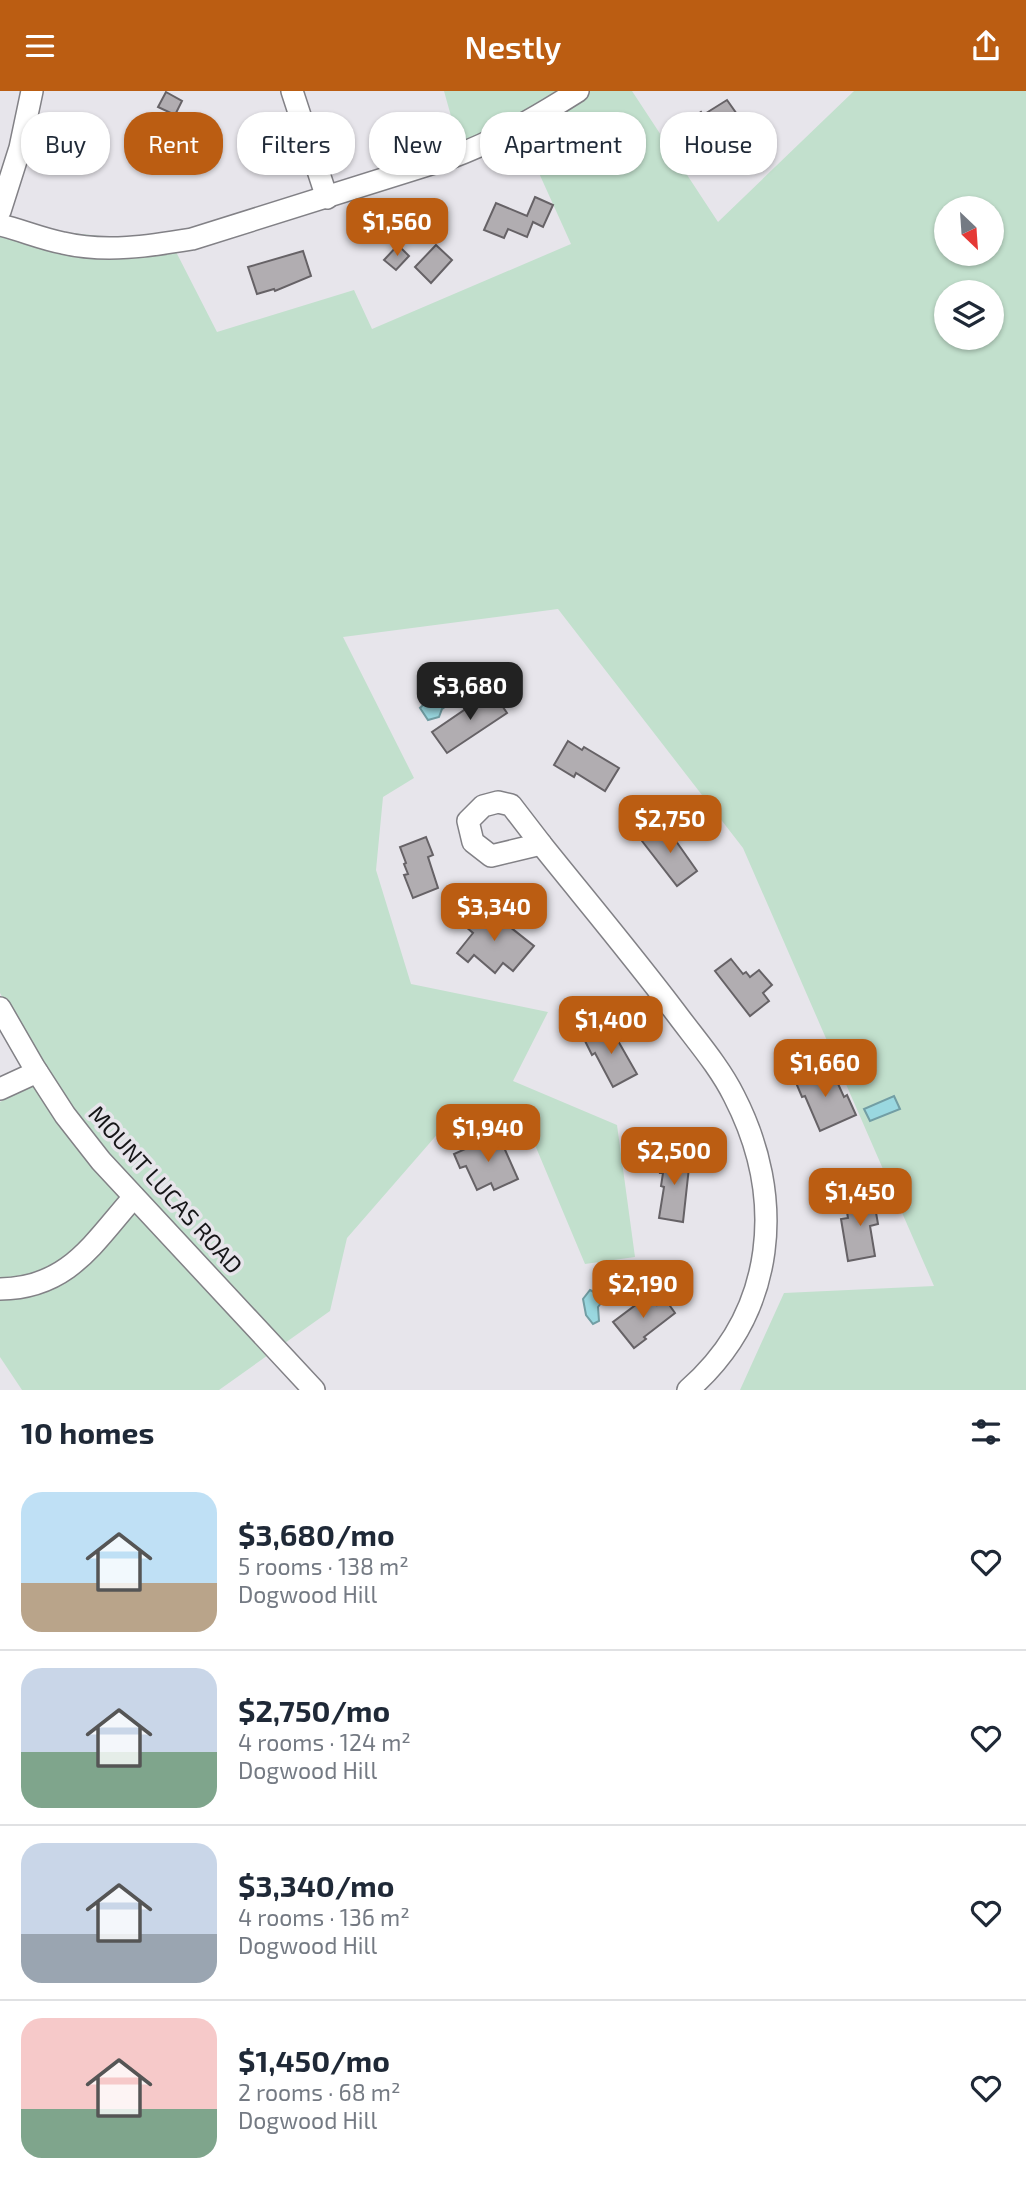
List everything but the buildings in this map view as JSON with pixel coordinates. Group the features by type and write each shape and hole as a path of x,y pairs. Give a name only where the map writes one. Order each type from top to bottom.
{"street":[{"path":"0,211 20,148 32,91"},
{"path":"292,91 327,198"},
{"path":"0,225 64,244 153,246 192,239 486,145 578,91"},
{"path":"541,843 619,937 715,1064 748,1124 758,1156 768,1223 760,1277 750,1307 735,1335 717,1361 688,1390"},
{"name":"MOUNT LUCAS ROAD","path":"0,1008 37,1072 86,1143 314,1390"},
{"path":"0,1089 37,1072"},
{"path":"0,1289 25,1289 56,1276 87,1253 134,1197"}],"green space":[{"path":"444,91 632,91 646,112 480,112 480,145 466,150 466,112 450,112"},
{"path":"854,91 1026,91 1026,1390 740,1390 784,1293 934,1286 743,848 558,609 343,637 414,778 383,797 376,870 411,984 548,1012 513,1081 617,1125 635,1257 585,1264 535,1145 441,1130 347,1238 330,1311 219,1390 22,1390 0,1357 0,1102 45,1078 0,993 0,225 172,244 217,332 354,290 372,329 571,244 540,175 646,175 646,112 660,134 660,175 687,175 718,222 767,175 777,175 777,165"}],"water":[{"path":"454,685 461,696 442,709 439,717 428,720 420,708 432,696"},
{"path":"894,1096 900,1109 870,1121 864,1109"},
{"path":"590,1290 605,1298 598,1307 599,1321 593,1324 586,1315 583,1299"}]}
